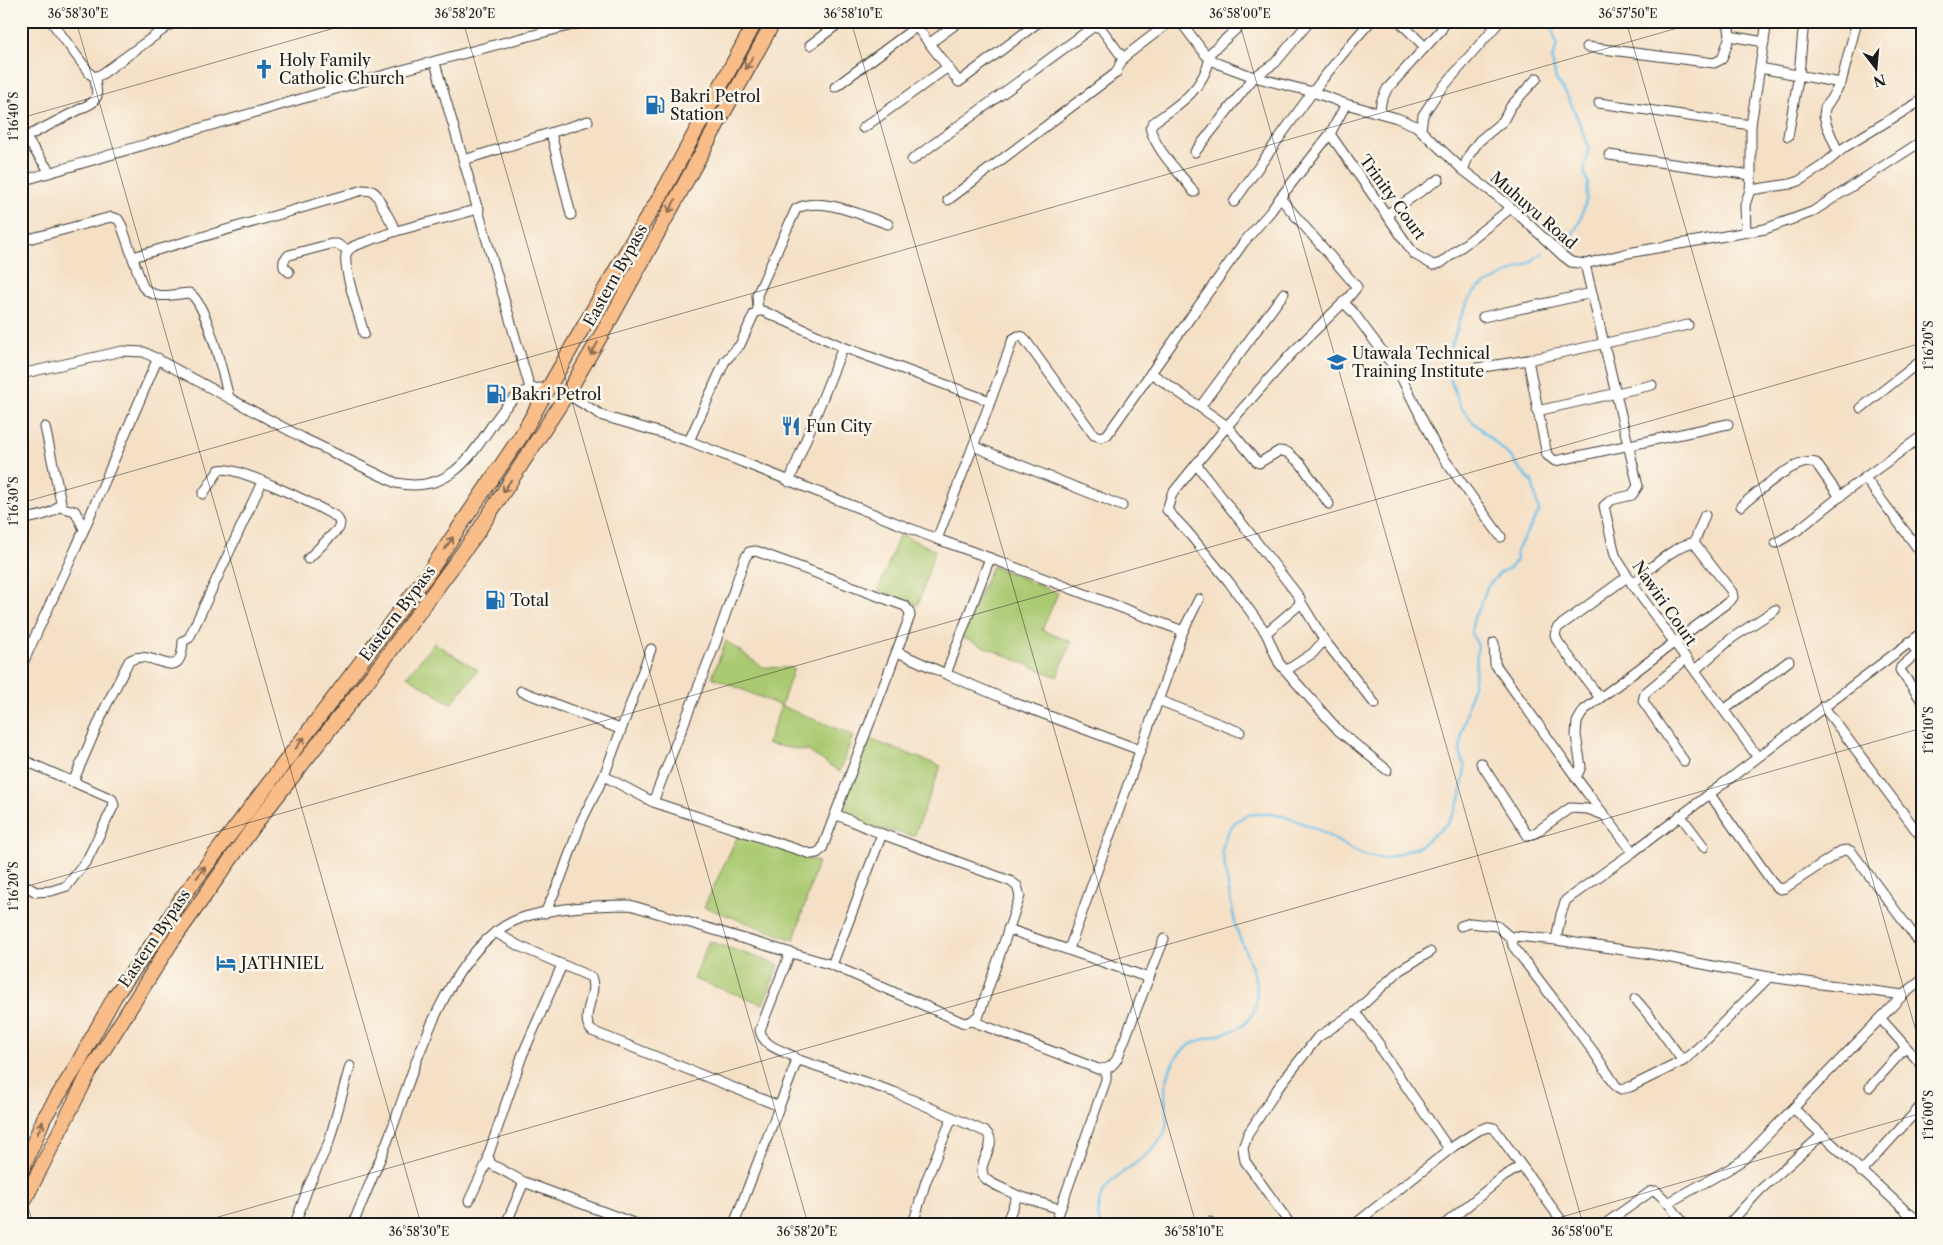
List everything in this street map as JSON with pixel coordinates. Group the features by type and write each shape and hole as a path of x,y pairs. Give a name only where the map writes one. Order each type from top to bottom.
{"main road":[{"name":"Eastern Bypass","path":"21,1172 44,1118 73,1072 116,996 181,899 218,848 313,727 426,575 521,436 633,240 660,197 756,21"},
{"name":"Eastern Bypass","path":"21,1207 89,1072 171,942 260,818 439,585 477,532 567,394 614,313 725,107 774,21"}],"street":[{"path":"50,21 90,74 96,77"},
{"path":"96,77 175,21"},
{"path":"21,181 205,126 590,21"},
{"path":"810,45 842,21"},
{"path":"930,43 960,21"},
{"path":"835,87 914,24 959,82 1040,21"},
{"path":"948,200 1116,73 1123,58 1171,21"},
{"name":"Muhuyu Road","path":"1180,21 1209,58 1254,78 1313,92 1346,104 1380,112 1421,129 1463,170 1511,208 1571,262 1585,264 1628,253 1765,229 1812,212 1922,141"},
{"path":"1194,192 1165,157 1150,128 1153,123 1199,86 1207,72 1209,58 1246,21"},
{"path":"1195,152 1254,78 1275,63 1310,21"},
{"path":"1234,202 1313,92 1371,21"},
{"path":"1399,21 1425,47"},
{"path":"1380,112 1381,102 1387,89 1441,30 1446,21"},
{"path":"1421,129 1423,115 1444,86 1500,21"},
{"path":"1587,47 1714,63 1722,59 1730,36 1728,21"},
{"path":"1746,232 1746,205 1751,175 1751,125 1767,21"},
{"path":"1788,136 1799,74 1804,21"},
{"path":"1838,152 1824,116 1825,108 1841,83 1857,21"},
{"path":"912,160 1091,24 1100,27 1123,58"},
{"path":"1730,36 1764,42"},
{"path":"435,63 530,388"},
{"path":"862,128 948,67"},
{"path":"1760,68 1841,83"},
{"path":"50,172 24,134 92,103 96,96 96,77"},
{"path":"1463,170 1469,155 1479,141 1503,121 1511,106 1537,78"},
{"path":"1750,190 1790,184 1799,180 1822,166 1838,152 1920,102"},
{"path":"1599,103 1751,125"},
{"path":"937,539 1013,339 1018,336 1023,337 1094,435 1101,437 1107,435 1244,242 1271,212 1330,134 1346,104"},
{"path":"464,160 588,121"},
{"path":"551,133 571,215"},
{"name":"Trinity Court","path":"1330,134 1414,254 1433,265 1438,265 1511,208"},
{"path":"1608,155 1751,175"},
{"path":"1386,215 1439,179"},
{"path":"133,258 363,190 372,191 376,194 396,231"},
{"path":"1280,198 1354,282 1356,287 1292,353 1227,426 1172,494 1167,510 1229,582 1266,633 1279,663 1339,731 1387,770"},
{"path":"758,311 757,295 796,209 804,204 816,203 834,206 888,224"},
{"path":"364,334 346,267 348,250 354,246 396,231 479,209"},
{"path":"21,241 112,217 118,219 143,287 150,294 157,296 190,293 199,302 210,331 229,397"},
{"path":"289,272 283,263 284,259 289,255 331,244 337,244 348,250"},
{"name":"Nawiri Court","path":"1585,264 1638,486 1632,494 1611,500 1604,506 1615,555 1630,580 1757,756"},
{"path":"1200,407 1284,293"},
{"path":"1483,317 1592,293"},
{"path":"1343,302 1353,312 1400,375 1437,449 1501,537"},
{"path":"689,442 724,361 740,344 754,314 758,311 763,311 843,347 990,401"},
{"path":"1477,368 1528,360 1688,325"},
{"path":"789,482 843,347"},
{"path":"21,374 122,351 144,352 320,446 396,483 412,486 431,483 452,473 477,447 508,404 530,388 540,388 546,394"},
{"path":"21,667 158,358"},
{"path":"1528,360 1547,455 1555,461 1728,424"},
{"path":"1861,408 1922,360"},
{"path":"1151,373 1227,426 1259,463 1279,451 1287,452 1301,464 1330,504"},
{"path":"1537,411 1652,385"},
{"path":"567,394 603,416 689,442 937,539 1183,631"},
{"path":"21,520 54,511 61,502 45,427"},
{"path":"1776,543 1798,530 1922,436"},
{"path":"973,446 1122,506"},
{"path":"1741,506 1788,470 1801,462 1809,461 1816,463 1840,497"},
{"path":"1196,464 1300,598 1324,640 1375,704"},
{"path":"203,494 219,470 223,468 278,486 337,517 340,522 339,528 308,559"},
{"path":"1865,478 1922,554"},
{"path":"73,782 105,708 129,661 143,656 170,665 177,663 182,657 183,642 189,638 262,482"},
{"path":"59,507 75,511 84,528"},
{"path":"1694,543 1705,515"},
{"path":"1600,698 1558,642 1555,635 1558,628 1675,550 1689,543 1694,543"},
{"path":"1576,778 1581,767 1576,735 1577,722 1584,710 1732,600 1732,592 1694,543"},
{"path":"604,776 653,802 811,854 817,853 822,850 897,652 910,616 909,611 905,606 756,551 749,552 745,558 714,647 653,802"},
{"path":"946,674 990,558"},
{"path":"1069,949 1183,631 1199,599"},
{"path":"1266,633 1301,602"},
{"path":"1695,670 1732,638 1775,610"},
{"path":"1556,940 1566,900 1633,852 1922,632"},
{"path":"1287,670 1313,652 1324,640"},
{"path":"1909,642 1920,650 1900,666 1900,670 1922,701"},
{"path":"1494,643 1495,664 1576,778 1633,852"},
{"path":"545,913 560,880 582,820 604,776 651,648"},
{"path":"897,652 1012,702 1140,750"},
{"path":"1684,761 1643,697 1645,693 1686,659"},
{"path":"1724,710 1790,661"},
{"path":"521,691 620,729"},
{"path":"1158,700 1240,732"},
{"path":"1823,706 1922,838"},
{"path":"21,759 112,799 114,802 114,806 91,852 68,886 51,891 36,892 21,883"},
{"path":"1481,763 1528,836 1535,834 1570,808 1588,809 1604,815"},
{"path":"1709,793 1775,886 1780,889 1784,888 1841,851 1847,850 1851,852 1922,946"},
{"path":"835,814 882,834 1010,881 1017,886 1020,896 978,1015 972,1022"},
{"path":"1680,815 1704,847"},
{"path":"832,965 882,834"},
{"path":"353,1224 437,1010 457,975 476,951 496,932 514,921 545,913 601,905 630,905 832,965 964,1023 972,1022 1098,1069 1112,1067 1117,1059 1164,939"},
{"path":"1461,926 1470,923 1497,926 1511,938 1513,946 1593,1051 1616,1086 1622,1088 1630,1087 1683,1061 1768,978"},
{"path":"1008,929 1149,978"},
{"path":"496,932 519,946 591,977 593,982 587,1022 592,1031 779,1106"},
{"path":"1511,938 1515,936 1556,940 1651,954 1768,978 1903,995"},
{"path":"1290,1224 1245,1162 1243,1148 1248,1134 1278,1088 1317,1038 1355,1012 1400,970 1430,952"},
{"path":"790,953 760,1030 762,1038 767,1043 796,1059 894,1092 986,1132 990,1135 991,1142 982,1169 986,1180 1016,1195 1060,1209"},
{"path":"469,1201 488,1160 522,1056 562,965"},
{"path":"1668,1203 1729,1170 1744,1159 1903,995 1922,980"},
{"path":"1635,999 1651,1016 1683,1061"},
{"path":"1355,1012 1379,1044 1381,1050 1449,1150"},
{"path":"1881,1018 1922,1065"},
{"path":"1870,1087 1906,1047"},
{"path":"734,1224 796,1059"},
{"path":"295,1224 329,1142 350,1066"},
{"path":"1056,1224 1106,1080 1106,1069"},
{"path":"1861,1172 1922,1105"},
{"path":"1794,1108 1861,1172 1907,1212 1922,1222"},
{"path":"913,1224 926,1181 952,1118"},
{"path":"1355,1224 1449,1150 1479,1130 1488,1127 1494,1128 1564,1224"},
{"path":"1729,1224 1759,1191 1822,1135"},
{"path":"488,1160 491,1164 524,1182 636,1224"},
{"path":"1445,1224 1503,1177 1521,1166"},
{"path":"506,1224 524,1182"},
{"path":"1604,1224 1650,1192 1656,1191 1684,1224"},
{"path":"1006,1224 1016,1195"}],"green space":[{"path":"900,534 935,550 918,605 878,590"},
{"path":"992,566 1058,593 1042,630 1071,642 1057,677 961,637"},
{"path":"726,641 762,667 794,668 781,706 712,677"},
{"path":"434,643 478,670 451,704 407,676"},
{"path":"781,706 853,735 840,772 808,751 767,744"},
{"path":"869,739 941,766 914,836 875,828 839,812"},
{"path":"738,835 818,862 794,940 704,907"},
{"path":"709,941 779,965 763,1004 694,979"}],"waterway":[{"path":"1550,21 1557,45 1552,60 1556,80 1566,93 1589,147 1584,172 1588,183 1586,201 1580,221 1572,235 1564,241 1555,241"},
{"path":"1100,1224 1098,1208 1101,1195 1108,1185 1150,1151 1164,1134 1167,1121 1166,1084 1171,1068 1177,1058 1184,1049 1193,1043 1237,1029 1252,1015 1256,1003 1256,983 1236,927 1222,849 1226,836 1234,823 1246,815 1275,814 1319,830 1366,856 1385,859 1420,846 1447,824 1455,811 1461,796 1465,768 1460,752 1462,732 1475,675 1478,645 1471,633 1474,617 1481,605 1487,587 1500,573 1510,568 1517,560 1516,551 1539,512 1532,481 1521,471 1514,460 1471,420 1460,406 1450,378 1451,347 1468,301 1478,288 1529,263 1543,252"}],"place":[{"name":"Holy Family Catholic Church","path":"264,69"},
{"name":"Bakri Petrol Station","path":"655,105"},
{"name":"Utawala Technical Training Institute","path":"1337,362"},
{"name":"Bakri Petrol","path":"496,394"},
{"name":"Fun City","path":"791,426"},
{"name":"Total","path":"495,600"},
{"name":"JATHNIEL","path":"226,963"}]}
